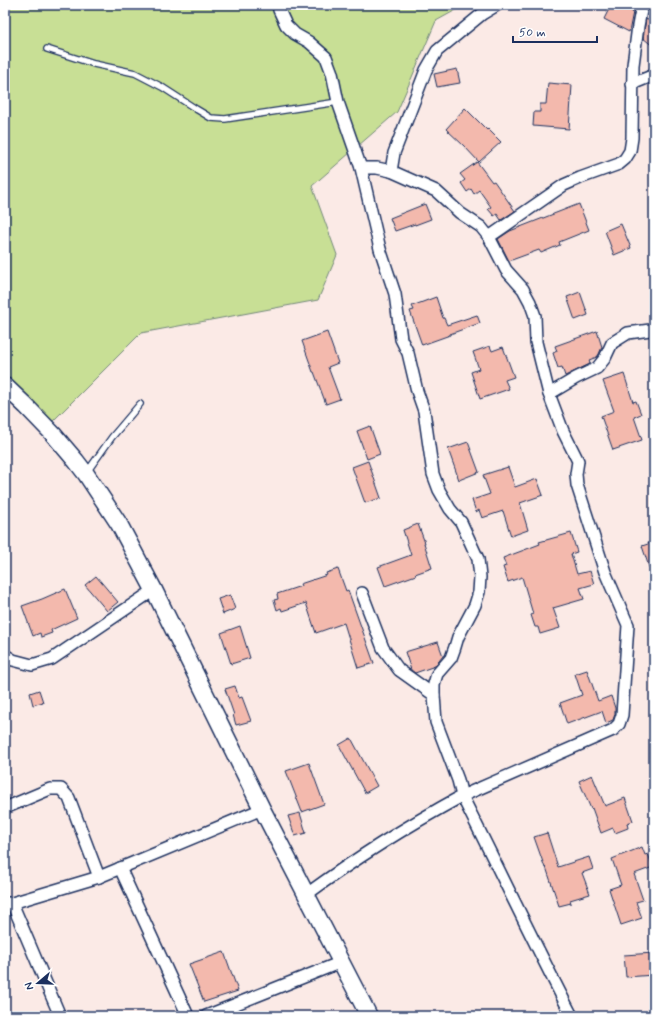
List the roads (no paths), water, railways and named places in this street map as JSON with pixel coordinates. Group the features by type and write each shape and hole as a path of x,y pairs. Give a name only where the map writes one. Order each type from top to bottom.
{"main road":[{"path":"5,386 53,434 86,474 119,524 154,590 262,809 369,1016"}],"street":[{"path":"278,5 286,25 295,34 309,42 326,57 332,73 338,102 361,168 380,249 395,294 401,339 408,353 417,391 424,411 433,474 439,490 450,509 461,522 478,559 480,577 479,592 475,605 458,637 451,658 437,674 434,684 436,722 458,780 462,796 544,963 572,1016"},
{"path":"392,171 394,153 409,118 426,70 437,51 482,14 497,5"},
{"path":"489,237 564,185 619,164 625,159 630,151 632,138 633,64 642,5"},
{"path":"632,84 654,75"},
{"path":"307,894 400,832 462,796 613,730 619,724 622,715 628,625 605,572 577,484 576,474 578,461 563,431 549,394 536,342 535,316 530,302 523,289 506,270 489,237 481,227 460,213 436,191 392,171 377,168 361,168"},
{"path":"549,394 576,378 597,368 605,358 612,343 628,333 650,330 654,331"},
{"path":"5,655 13,660 32,665 52,659 154,590"},
{"path":"362,593 383,648 399,670 434,695"},
{"path":"5,808 50,789 61,789 69,798 99,877"},
{"path":"60,1016 9,903 99,877 262,809"},
{"path":"120,868 188,1016"},
{"path":"206,1016 342,963"}],"lane":[{"path":"47,49 94,64 135,73 162,87 211,118 225,119 338,102"},
{"path":"86,474 112,437 140,404"}]}
